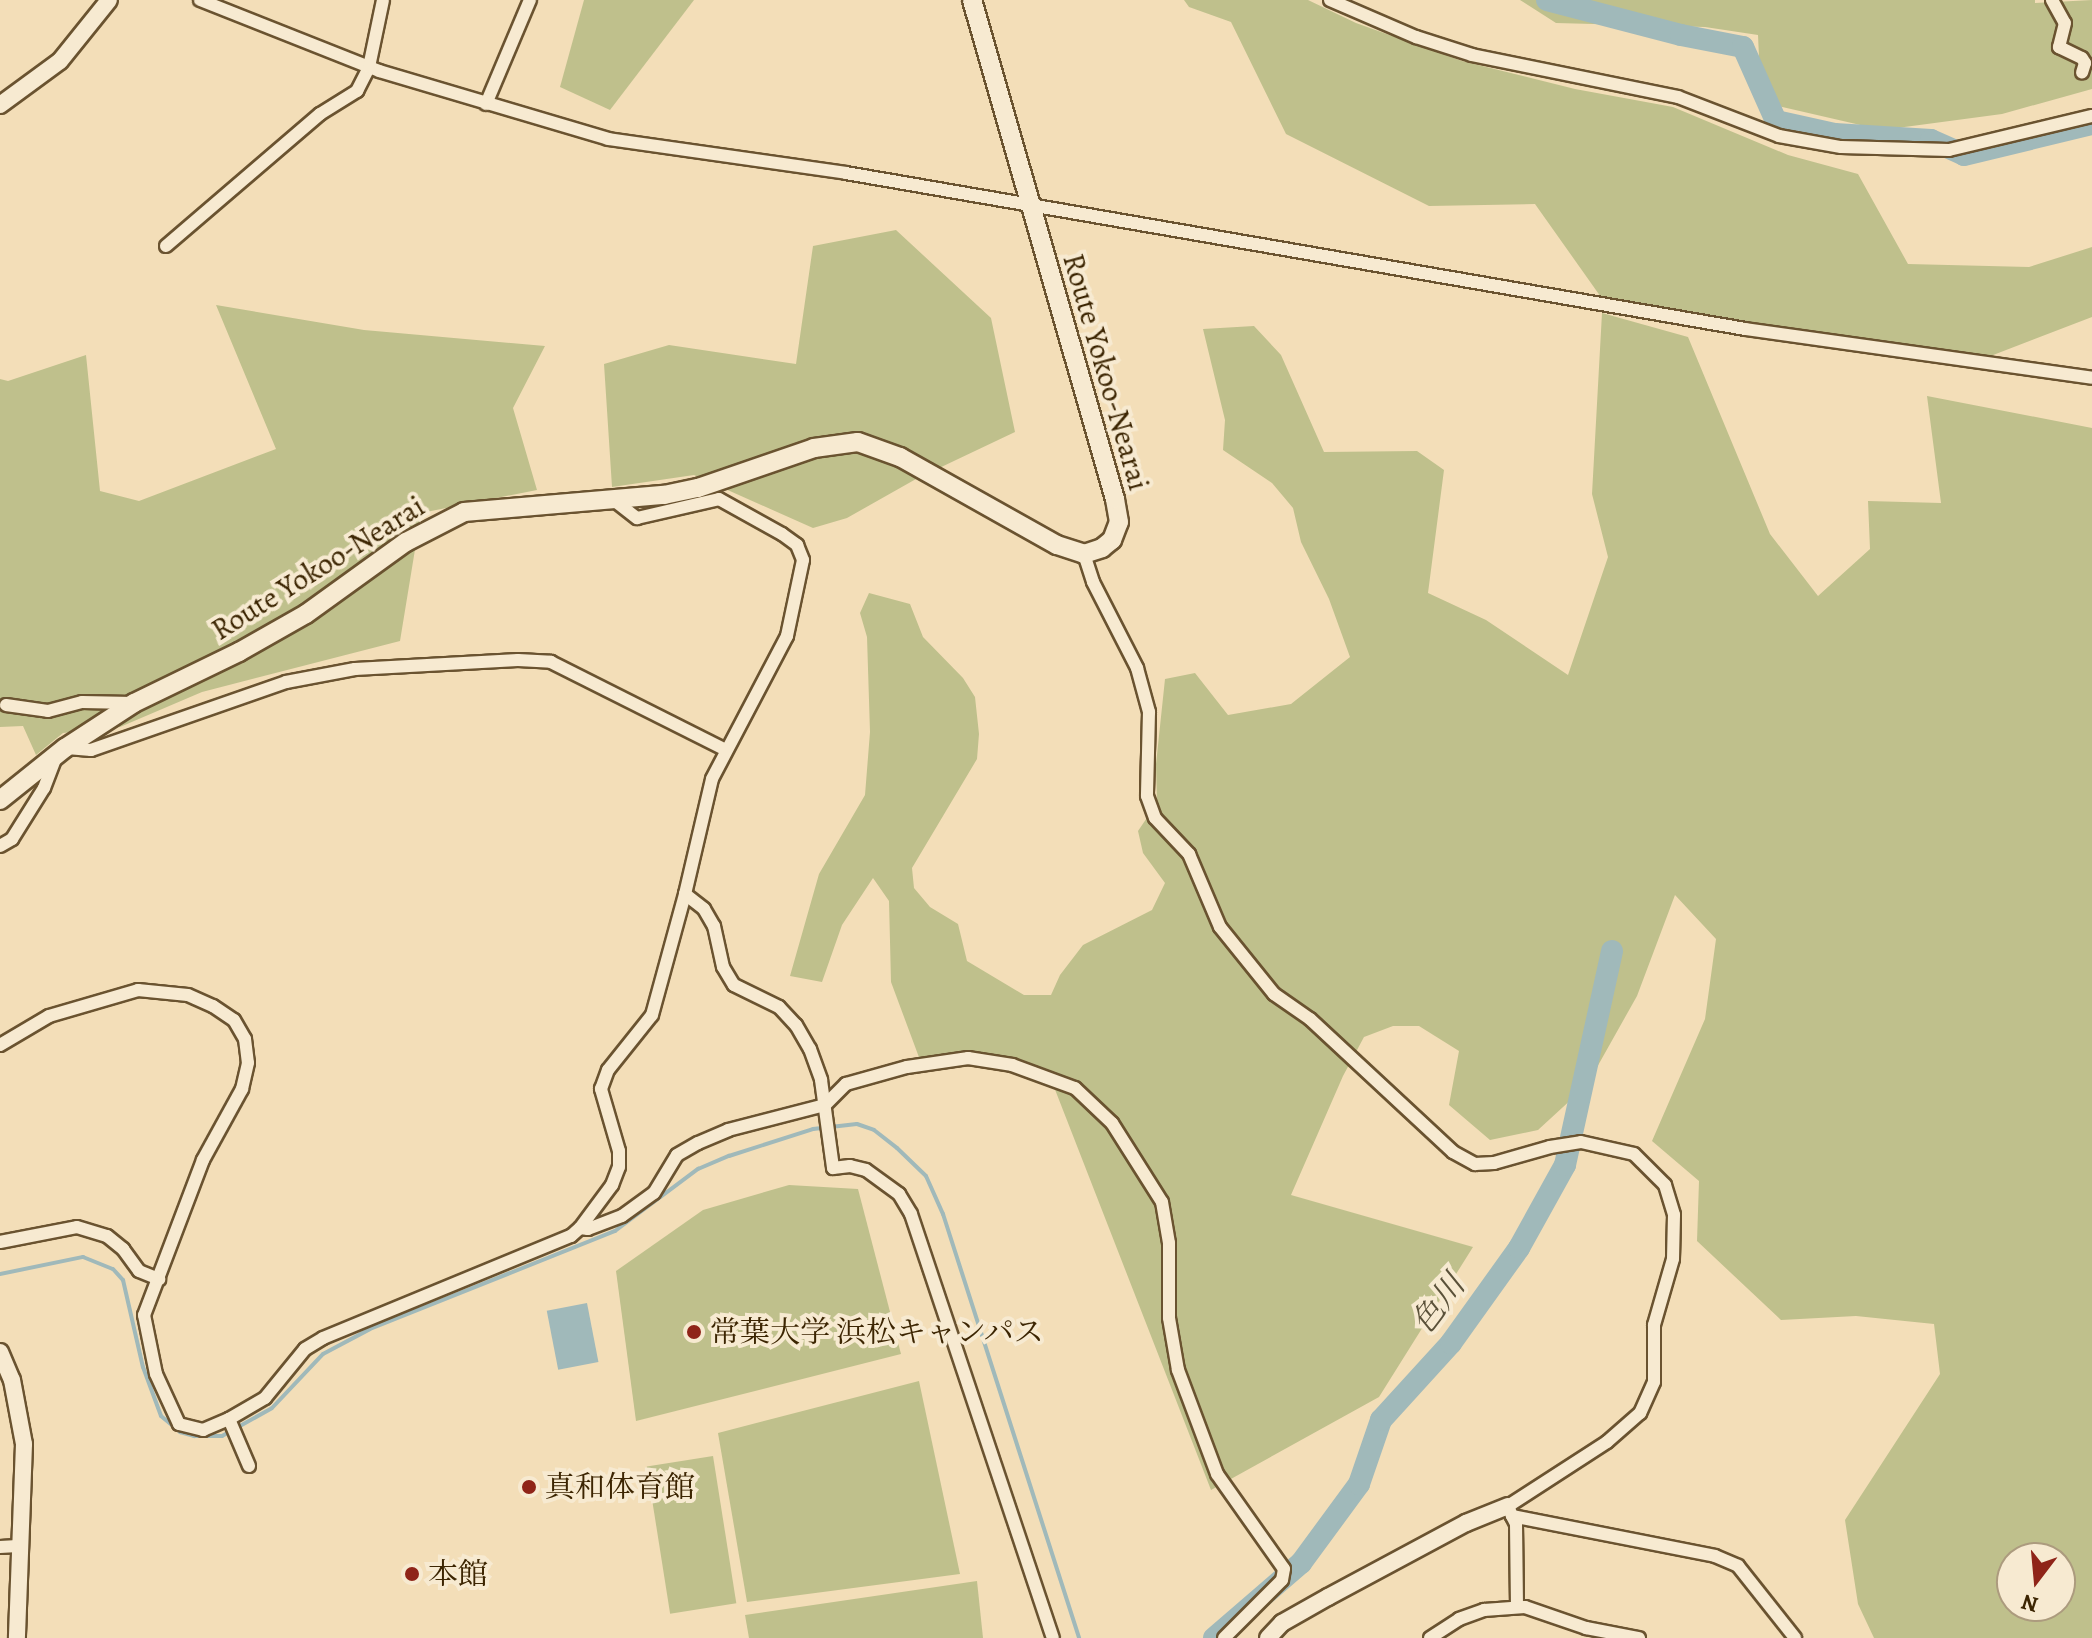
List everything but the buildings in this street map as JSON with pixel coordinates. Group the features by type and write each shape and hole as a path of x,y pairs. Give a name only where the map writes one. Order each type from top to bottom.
{"main road":[{"name":"Route Yokoo-Nearai","path":"0,800 60,752 134,703 239,652 306,614 406,542 464,512 514,505 615,501 698,488 814,448 858,442 900,457 1057,545 1084,554 1102,548 1112,540 1119,522 1115,499 972,0"}],"street":[{"path":"0,105 60,61 109,0"},
{"path":"200,0 369,67 622,142 846,173 1745,329 2092,378"},
{"path":"166,246 320,114 357,91 369,67 383,0"},
{"path":"486,104 530,0"},
{"path":"1330,0 1416,37 1472,55 1678,97 1779,136 1841,147 1949,150 2092,116"},
{"path":"2052,0 2065,23 2059,47 2082,58 2085,63 2082,73"},
{"path":"0,1045 49,1016 138,990 188,995 234,1020 245,1039 248,1063 242,1089 203,1160 144,1315 156,1374 164,1396 179,1424 191,1430 231,1423 265,1398 305,1349 323,1338 571,1236 612,1185 619,1167 619,1151 601,1089 608,1070 652,1015 712,779 787,636 803,560 797,545 719,499 637,518 615,501"},
{"path":"1084,554 1093,582 1137,668 1149,712 1147,796 1155,818 1189,854 1220,927 1274,994 1310,1019 1453,1152 1475,1164 1494,1163 1550,1147 1581,1142 1634,1154 1665,1185 1674,1215 1673,1259 1654,1325 1654,1382 1640,1413 1607,1442 1510,1511 1466,1523 1282,1623 1268,1638"},
{"path":"0,846 12,839 44,788 60,752 91,750 286,682 393,666 518,660 551,662 726,750"},
{"path":"6,705 48,711 82,702 134,703"},
{"path":"685,894 704,909 714,926 723,967 734,985 779,1007 796,1025 821,1080 833,1168 850,1166 883,1180 899,1194 911,1214 1053,1638"},
{"path":"580,1228 588,1229 622,1216 654,1193 677,1155 698,1143 728,1130 825,1105 846,1084 907,1067 968,1058 1012,1065 1058,1080 1087,1097 1112,1123 1162,1202 1169,1243 1169,1318 1178,1370 1217,1474 1284,1569 1282,1580 1224,1638"},
{"path":"0,1242 77,1227 107,1236 123,1249 139,1271 159,1279"},
{"path":"0,1352 12,1380 24,1444 17,1638"},
{"path":"231,1423 243,1445 249,1466"},
{"path":"1510,1511 1516,1524 1517,1607"},
{"path":"1510,1511 1715,1556 1738,1566 1795,1638"},
{"path":"0,1547 22,1546"},
{"path":"1433,1637 1459,1619 1484,1610 1517,1607 1586,1628 1639,1638"}],"green space":[{"path":"584,0 694,0 610,110 560,87"},
{"path":"1184,0 1308,0 1356,23 1462,61 1575,89 1673,107 1788,155 1858,174 1908,264 2029,267 2092,247 2092,317 1988,357 1838,346 1694,312 1603,300 1535,204 1429,206 1286,134 1231,22 1189,7"},
{"path":"1520,0 2035,0 2035,3 2092,0 2092,89 2002,114 1882,130 1761,102 1758,35 1705,27 1556,23"},
{"path":"896,230 991,318 1015,432 916,479 847,518 813,528 694,475 612,487 604,364 669,345 796,364 813,246"},
{"path":"216,305 364,330 545,346 513,408 537,490 421,513 400,641 202,692 120,727 63,733 36,755 23,726 0,727 0,379 8,381 86,355 100,491 139,501 276,449"},
{"path":"1602,313 1688,337 1770,534 1818,596 1870,549 1868,501 1941,503 1927,396 2092,428 2092,1638 1874,1638 1858,1604 1845,1520 1940,1374 1934,1324 1856,1316 1781,1320 1697,1241 1699,1181 1652,1141 1705,1019 1716,939 1675,895 1637,996 1587,1085 1538,1130 1490,1140 1449,1105 1459,1051 1419,1026 1393,1026 1364,1037 1343,1076 1291,1195 1473,1247 1379,1397 1211,1490 1047,1069 983,1052 952,1053 920,1060 891,982 889,901 873,878 842,925 822,982 790,976 819,874 865,795 870,732 867,637 860,613 869,593 910,604 923,637 963,678 975,697 979,734 977,759 912,868 914,888 930,907 958,924 967,961 1024,995 1051,995 1060,975 1083,945 1152,910 1165,883 1143,853 1138,831 1157,803 1156,764 1165,679 1195,673 1228,715 1291,704 1350,657 1329,599 1301,542 1293,508 1272,483 1223,450 1225,420 1203,329 1254,326 1281,355 1324,452 1417,451 1444,470 1428,593 1486,620 1568,675 1608,557 1592,494"},
{"path":"789,1185 858,1189 901,1354 636,1421 616,1271 703,1210"},
{"path":"919,1381 960,1574 747,1602 718,1433"},
{"path":"713,1456 736,1603 670,1614 647,1466"},
{"path":"977,1581 983,1638 749,1638 745,1615"}],"water":[{"path":"587,1303 598,1362 558,1370 547,1311"}],"waterway":[{"path":"1547,0 1681,35 1743,47 1776,121 1835,134 1931,140 1964,155 2092,124"},
{"name":"色川","path":"1214,1638 1301,1563 1359,1484 1381,1420 1451,1343 1519,1248 1565,1165 1612,951"},
{"path":"0,1274 83,1257 113,1269 123,1280 143,1367 161,1416 180,1432 194,1436 222,1436 272,1408 323,1354 370,1329 615,1231 698,1169 813,1129 857,1124 874,1130 926,1176 943,1214 1079,1638"}],"place":[{"name":"常葉大学 浜松キャンパス","path":"694,1332"},
{"name":"真和体育館","path":"529,1487"},
{"name":"本館","path":"412,1574"}]}
